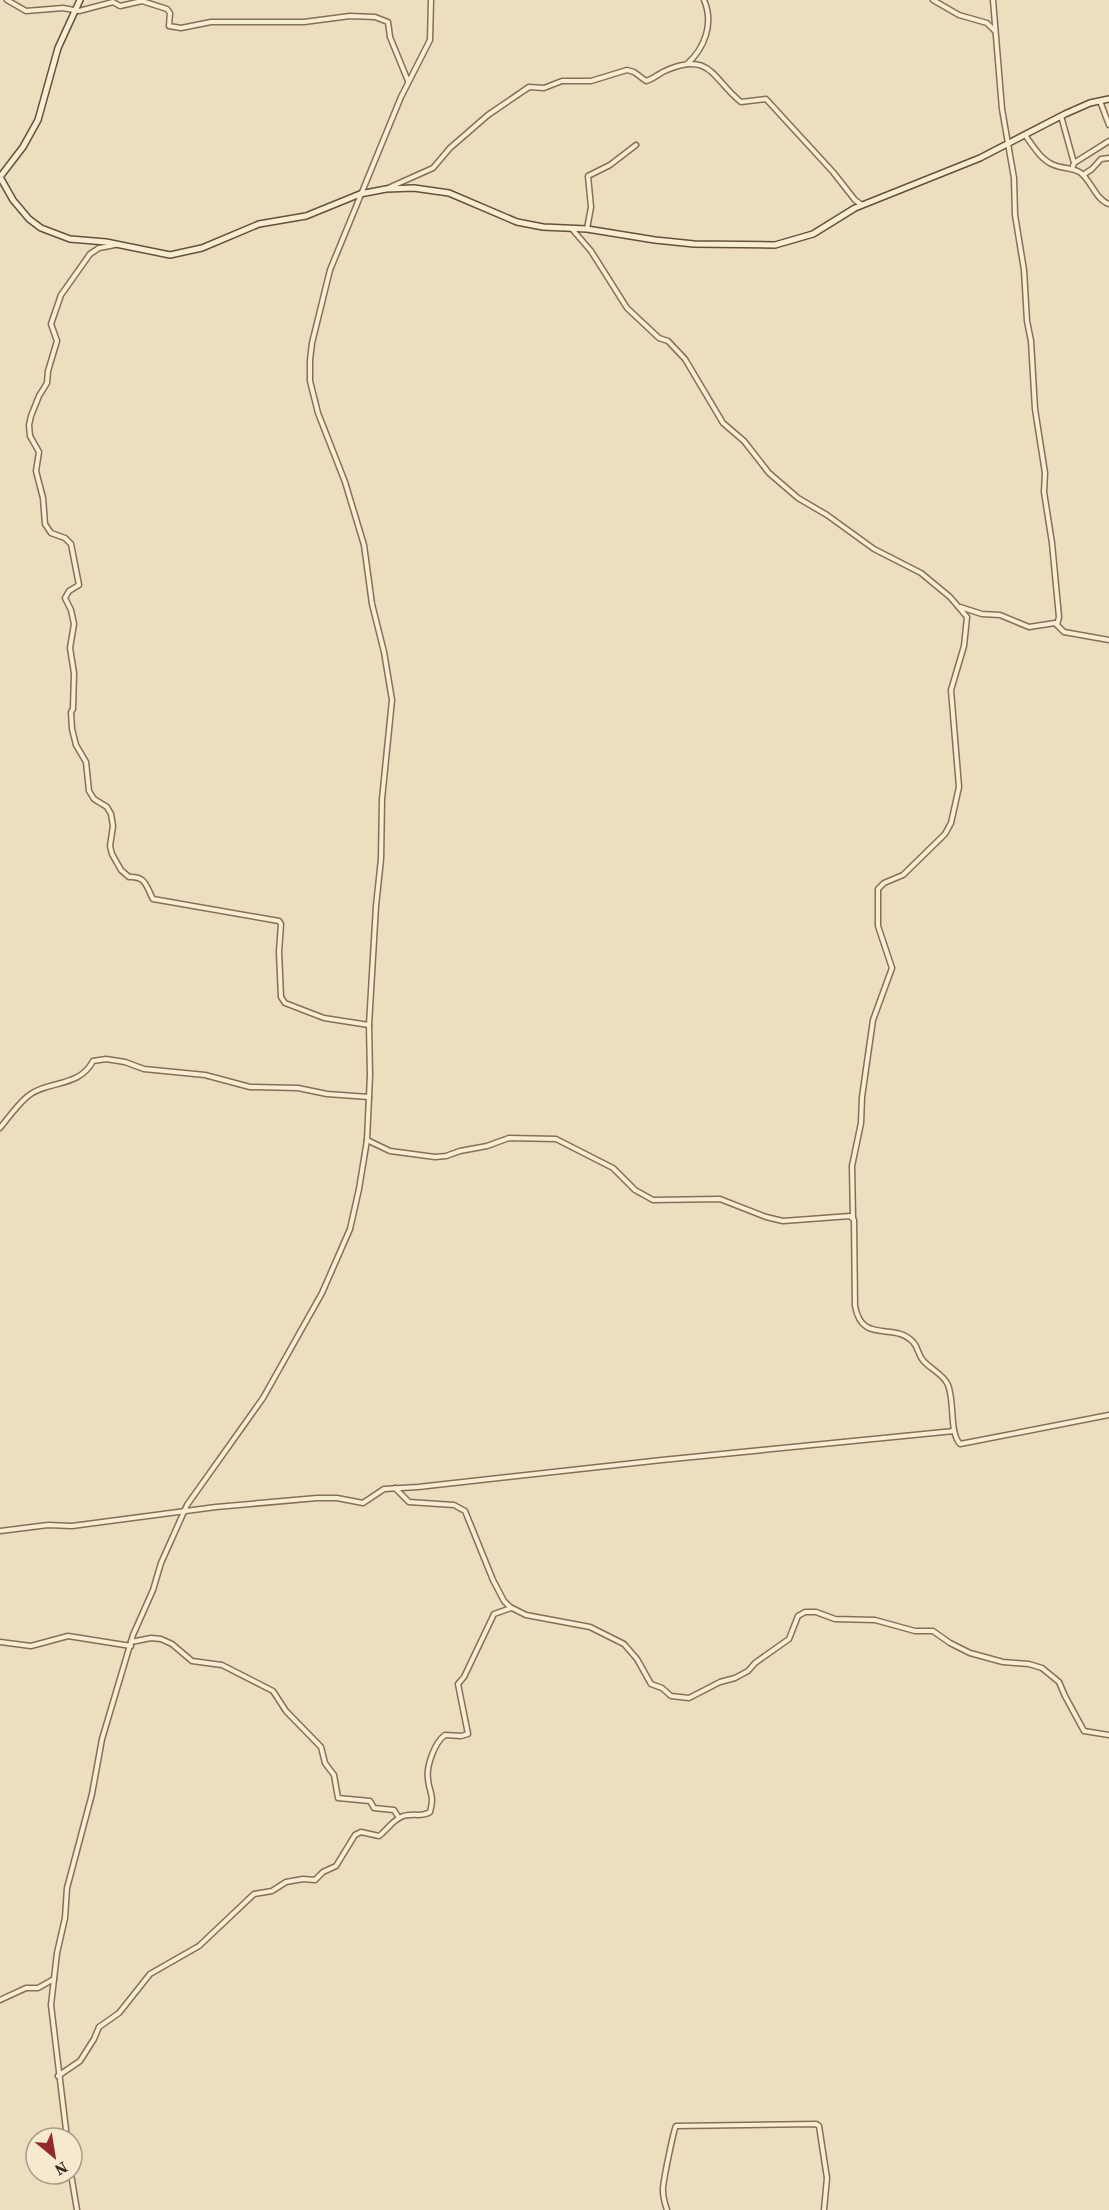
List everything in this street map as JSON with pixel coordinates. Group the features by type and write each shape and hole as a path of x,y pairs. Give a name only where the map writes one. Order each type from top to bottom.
{"street":[{"path":"7,0 26,11 63,8 75,11 113,2 120,6 146,2 167,9 170,13 169,26 181,28 211,22 304,22 350,16 375,17 388,22 390,38 408,82"},
{"path":"80,0 58,48 38,120 23,147 3,168 0,177 13,200 38,227 70,238 119,244 170,255 182,254 215,243 259,224 316,213 360,194 386,189 414,188 449,193 517,222 543,227 587,229 694,244 775,245 813,234 862,205 925,181 1008,144 1060,116 1109,99"},
{"path":"65,2126 51,2005 54,1979 69,1880 85,1825 102,1739 131,1644 183,1512 206,1475 263,1398 296,1342 302,1325 322,1293 350,1229 358,1195 367,1140 369,1025 381,859 383,790 392,700 359,526 345,482 318,413 310,372 312,343 330,270 408,82 430,40 431,0"},
{"path":"687,64 699,52 708,25 709,15 704,0"},
{"path":"933,0 959,15 987,23 995,31"},
{"path":"993,0 1002,109 1014,178 1016,225 1024,270 1027,321 1032,341 1035,409 1045,472 1043,486 1052,543 1059,617 1057,625"},
{"path":"386,189 433,168 450,148 489,115 529,87 544,88 562,81 597,80 627,70 646,81 664,70 687,64 701,64 707,67 741,102 766,99 833,172 855,200 862,205"},
{"path":"1100,101 1109,125"},
{"path":"1060,116 1074,163 1072,169"},
{"path":"1025,135 1052,165 1072,169 1083,175 1102,201 1109,204"},
{"path":"1074,163 1109,141"},
{"path":"587,229 591,207 588,176 601,171 636,145"},
{"path":"1083,175 1101,159 1109,158"},
{"path":"572,229 585,243 627,308 659,338 668,341 686,359 723,423 744,441 769,473 798,498 874,549 921,573 967,617 960,664 951,690 959,787 953,817 945,834 934,847 903,875 884,883 878,889 878,926 892,968 873,1020 862,1097 861,1123 852,1167 856,1313 867,1328 904,1336 915,1343 922,1360 943,1378 948,1385 953,1405 954,1431 958,1443 964,1445 1109,1415"},
{"path":"119,244 99,248 90,254 61,295 51,324 57,341 48,370 47,383 34,408 29,425 30,436 39,452 36,471 42,491 45,524 51,533 65,538 71,544 80,580 80,585 69,591 65,598 72,612 74,630 70,648 74,673 71,721 76,745 86,762 89,790 94,799 110,811 113,826 110,846 121,870 129,877 141,878 153,899 279,921 281,924 279,952 281,997 285,1004 324,1018 369,1025"},
{"path":"959,607 982,614 1000,615 1029,627 1053,622 1064,632 1109,640"},
{"path":"0,1128 29,1095 76,1078 88,1071 93,1061 101,1059 125,1062 144,1069 205,1075 250,1087 298,1088 327,1094 369,1097"},
{"path":"367,1140 390,1151 435,1157 493,1145 509,1138 556,1139 613,1168 635,1190 653,1200 720,1199 766,1217 783,1221 834,1216 852,1218"},
{"path":"0,1531 72,1526 324,1497 363,1503 381,1491 395,1488 954,1431"},
{"path":"395,1488 400,1496 409,1502 454,1504 465,1511 493,1580 504,1601 511,1608 526,1615 590,1627 624,1644 637,1659 651,1684 662,1688 671,1696 685,1699 693,1697 720,1682 739,1677 750,1670 755,1663 785,1644 790,1638 798,1617 805,1612 816,1612 835,1619 875,1620 915,1631 933,1631 970,1653 1003,1662 1029,1664 1042,1668 1059,1682 1084,1731 1109,1736"},
{"path":"58,2076 80,2061 99,2027 119,2013 147,1976 199,1946 214,1930 236,1914 251,1897 274,1891 286,1882 317,1879 323,1872 336,1866 355,1835 361,1833 379,1836 399,1818 430,1812 432,1793 428,1776 437,1746 445,1735 468,1734 458,1684 464,1677 494,1614 511,1608"},
{"path":"0,1642 31,1646 68,1636 131,1644 151,1638 161,1639 172,1644 192,1661 222,1665 273,1691 288,1714 321,1747 324,1761 334,1775 338,1798 370,1801 374,1808 394,1810 399,1818"},
{"path":"0,2000 26,1988 38,1988 54,1979"},
{"path":"667,2210 662,2192 676,2126 816,2124 819,2126 827,2178 824,2210"},
{"path":"73,2186 77,2210"}]}
